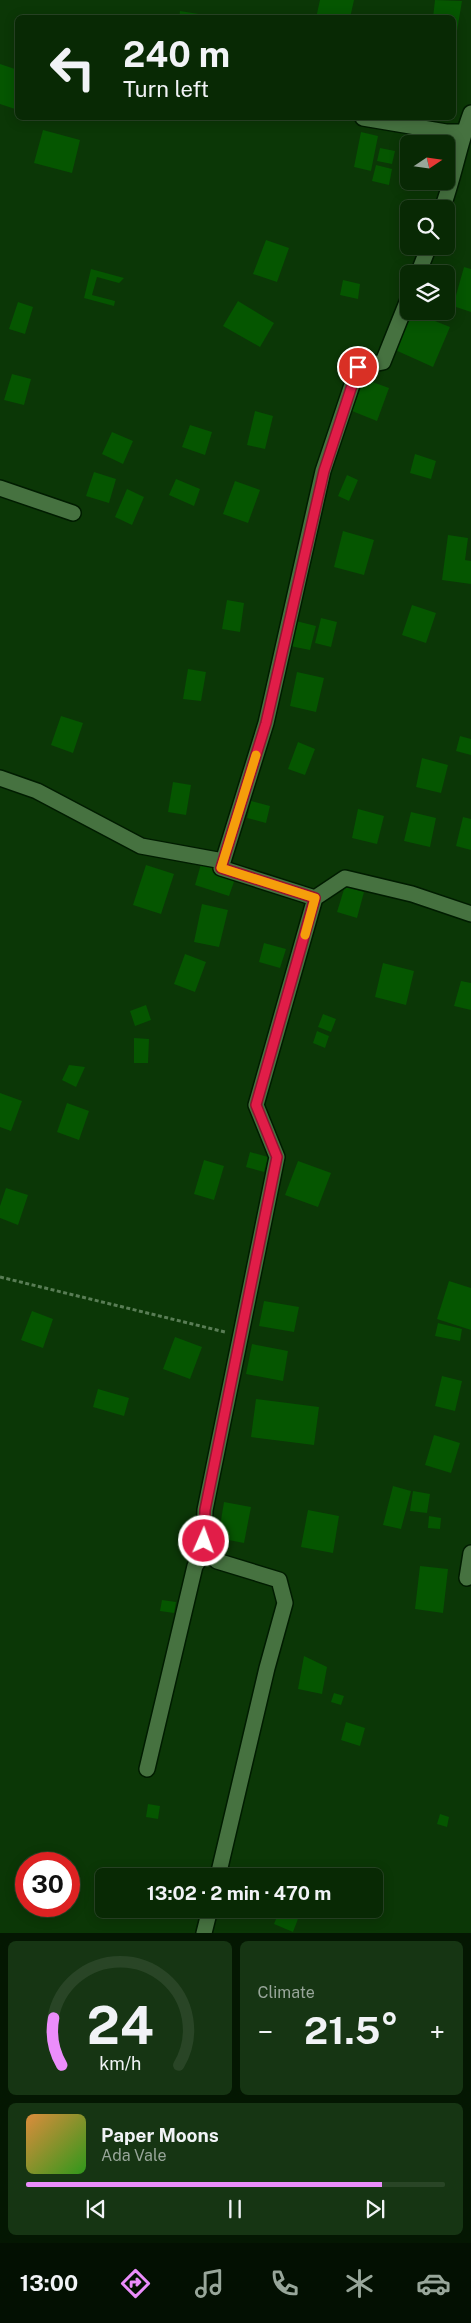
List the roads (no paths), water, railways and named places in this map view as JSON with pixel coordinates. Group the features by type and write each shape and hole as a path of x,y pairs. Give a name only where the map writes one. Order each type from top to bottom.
{"street":[{"path":"445,200 471,113"},
{"path":"375,120 446,132 464,132"},
{"path":"315,898 221,868 266,723 324,471 345,405 358,367 383,362 400,320"},
{"path":"0,488 73,513"},
{"path":"0,778 37,791 141,846 223,861"},
{"path":"220,1868 267,1668 285,1603 279,1580 217,1561 204,1541 205,1510 277,1157 256,1105 315,898 345,878 412,894 471,914"},
{"path":"147,1769 195,1566 208,1547"},
{"path":"467,1578 471,1553"},
{"path":"204,1933 208,1918"}]}
